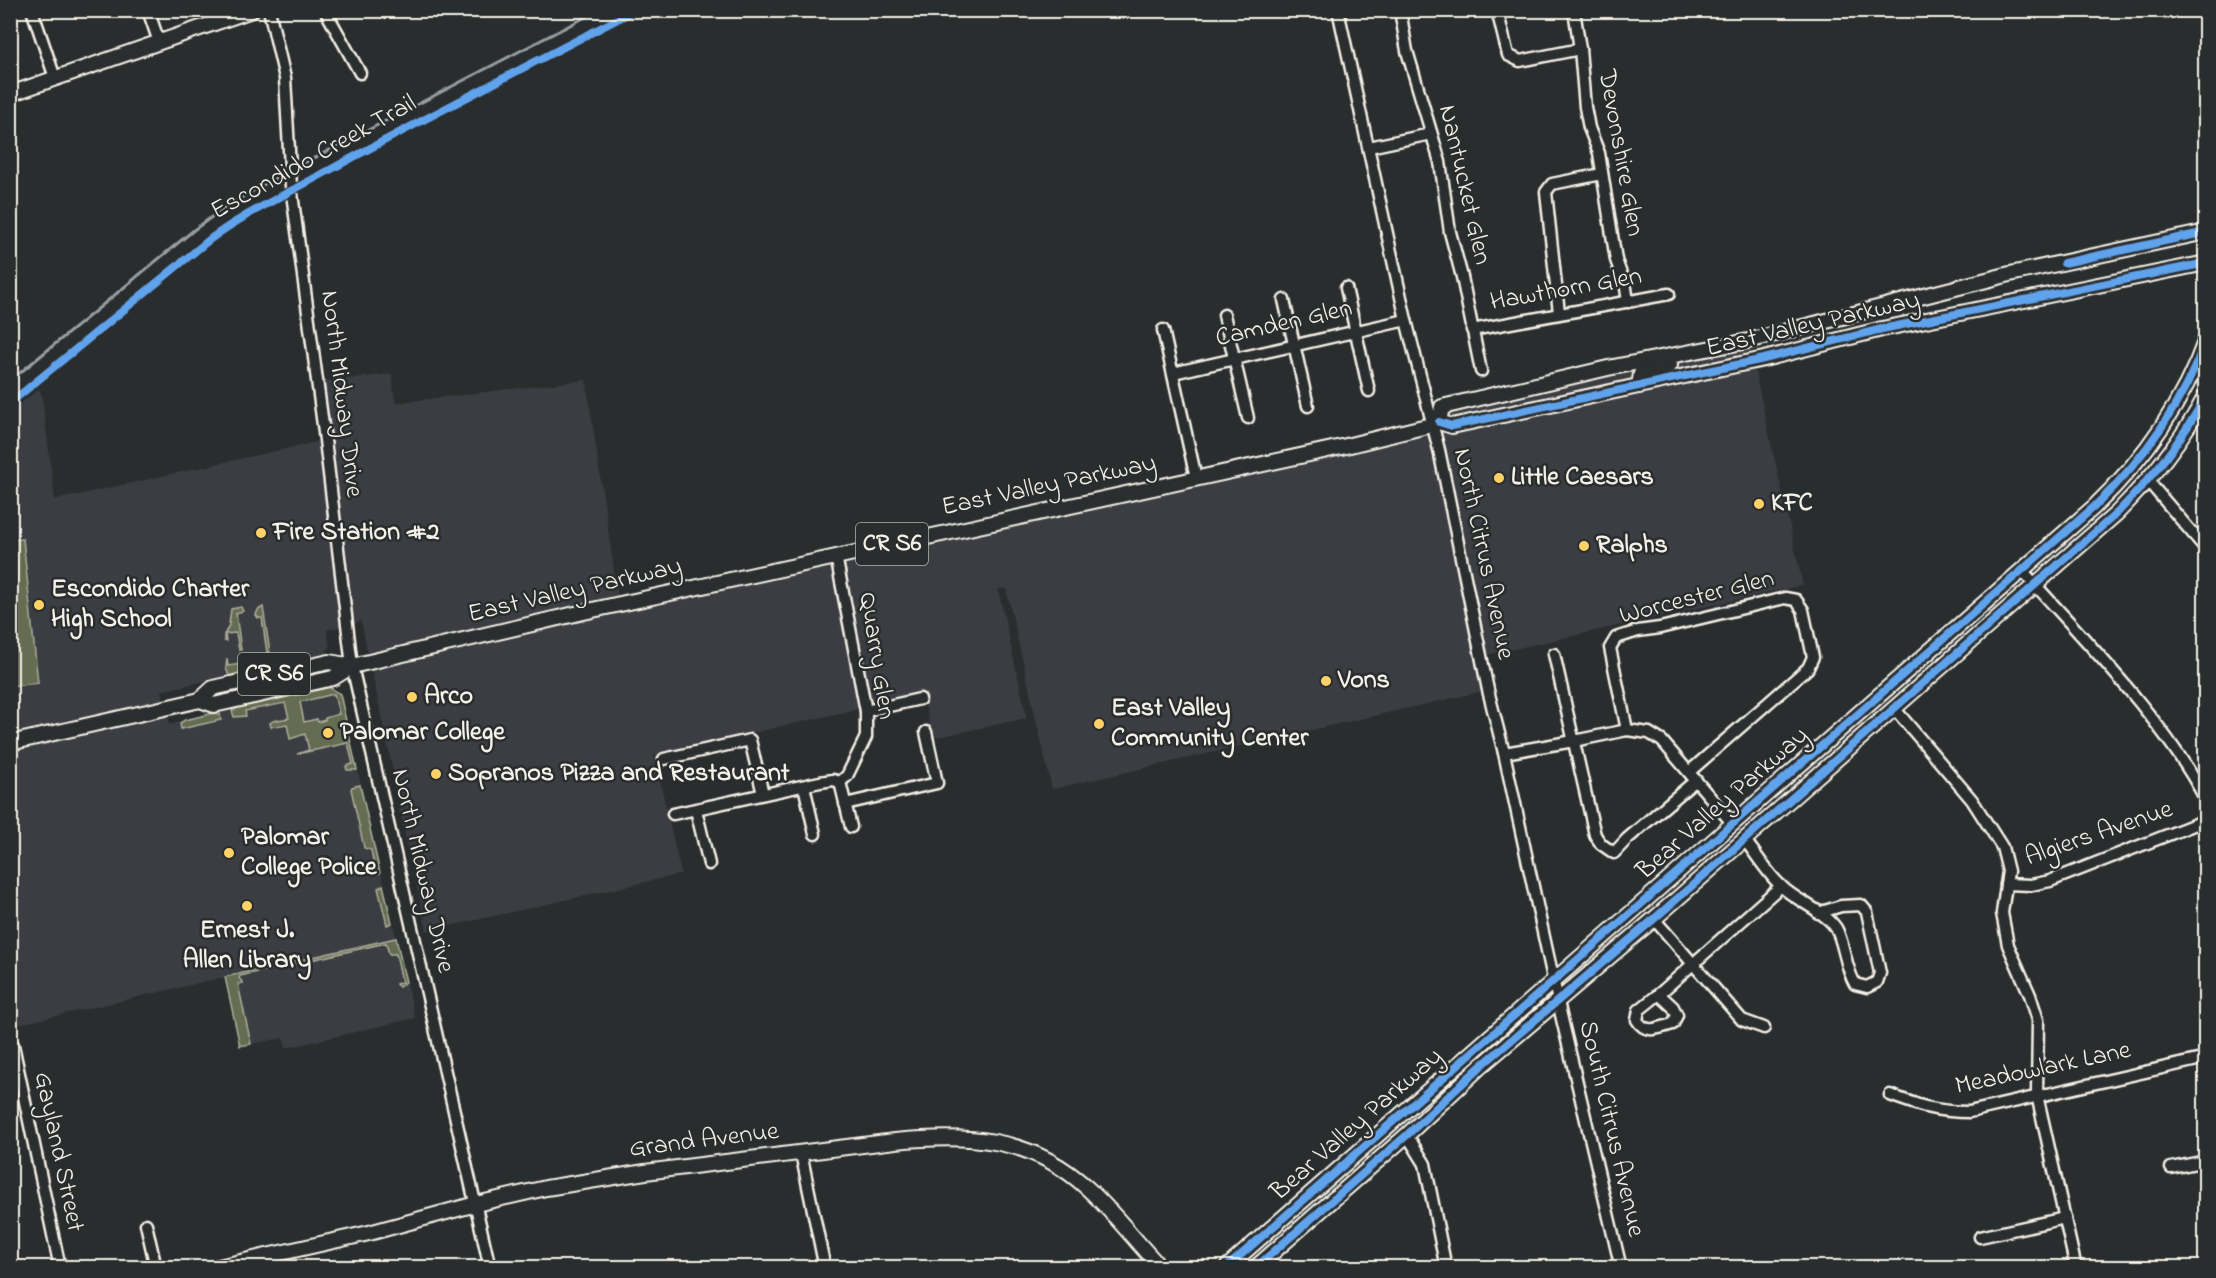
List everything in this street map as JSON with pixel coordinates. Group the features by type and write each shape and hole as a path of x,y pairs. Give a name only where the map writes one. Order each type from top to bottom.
{"main road":[{"path":"10,94 252,10"},
{"name":"East Valley Parkway","path":"1435,423 1442,407 1608,368 1689,353 1836,320 2010,274 2205,232"},
{"name":"East Valley Parkway","path":"10,743 200,700 213,688 329,662 352,666 1435,423 1452,426 1882,330 2205,263"},
{"name":"Bear Valley Parkway","path":"1226,1268 2094,507 2135,463 2176,403 2189,381 2205,339"},
{"path":"1639,386 1641,374 1678,363 1689,353"},
{"name":"Bear Valley Parkway","path":"1255,1268 1407,1135 1481,1066 1654,919 2117,513 2148,481 2176,446 2205,395"},
{"name":"Grand Avenue","path":"214,1268 369,1233 546,1188 639,1173 925,1138 976,1138 1011,1145 1055,1165 1084,1185 1161,1268"}],"street":[{"path":"32,10 55,78"},
{"path":"148,10 159,42"},
{"name":"North Midway Drive","path":"269,10 285,78 291,186 352,666 490,1268"},
{"path":"325,10 360,73"},
{"name":"North Citrus Avenue","path":"1338,10 1406,320 1435,423 1488,690 1558,1001"},
{"name":"Nantucket Glen","path":"1400,10 1407,51 1440,162 1450,232 1480,371"},
{"path":"1497,10 1508,55 1516,60 1580,49"},
{"name":"Devonshire Glen","path":"1574,10 1585,107 1589,128 1599,153 1616,260 1626,288 1628,302"},
{"path":"1369,147 1431,134"},
{"path":"1559,313 1546,192 1552,184 1602,174"},
{"path":"1346,288 1369,391"},
{"name":"Hawthorn Glen","path":"1472,330 1669,294"},
{"path":"1284,300 1308,406"},
{"path":"1224,315 1248,418"},
{"name":"Camden Glen","path":"1173,373 1406,320"},
{"path":"1163,330 1196,478"},
{"path":"2148,481 2205,549"},
{"name":"Quarry Glen","path":"836,556 866,711 866,737 847,776 840,782"},
{"path":"2022,570 2145,710 2176,753 2205,800"},
{"name":"Worcester Glen","path":"1627,730 1610,648 1616,638 1785,598 1796,600 1803,610 1813,657 1808,668 1693,776"},
{"path":"1554,654 1595,835 1601,844 1614,853 1693,776"},
{"path":"866,711 920,699"},
{"path":"1894,708 1972,800 2002,847 2008,872 2002,913 2008,945 2030,995 2038,1020 2037,1095 2076,1268"},
{"path":"1504,753 1627,730 1649,734 1662,741 1732,824"},
{"path":"845,804 936,783 926,732"},
{"path":"664,759 750,740 762,795"},
{"path":"673,814 833,780 840,782 851,827"},
{"path":"804,786 815,834"},
{"path":"696,810 709,864"},
{"name":"Algiers Avenue","path":"2006,884 2031,885 2050,880 2205,820"},
{"path":"1744,839 1781,886 1837,929 1848,971 1855,984 1867,987 1876,982 1880,973 1867,912 1861,905 1841,906 1818,913"},
{"path":"1659,994 1781,886"},
{"path":"1654,919 1742,1020 1764,1028"},
{"name":"South Citrus Avenue","path":"1558,1001 1621,1268"},
{"name":"Gayland Street","path":"13,1045 60,1268"},
{"name":"Meadowlark Lane","path":"1890,1095 1927,1109 1943,1112 1969,1112 2205,1058"},
{"path":"1407,1135 1425,1164 1446,1268"},
{"path":"801,1153 825,1268"},
{"path":"2171,1168 2205,1161"},
{"path":"1980,1237 2065,1218"},
{"path":"146,1224 156,1268"}],"shaded area":[{"path":"1748,341 1803,585 1482,656 1488,690 1052,789 1006,588 998,589 1027,718 933,738 923,696 654,755 681,874 427,931 361,621 327,630 330,647 325,653 162,691 170,725 329,687 340,694 415,1018 286,1048 283,1038 240,1046 225,977 11,1026 10,412 39,389 42,396 55,500 325,440 318,382 392,374 395,403 586,380 619,604 1431,425 1442,407"}],"green space":[{"path":"23,539 38,683 11,686 11,540"},
{"path":"241,607 243,611 236,613 241,650 239,650 236,633 225,634 226,641 224,641 224,635 229,625 231,609"},
{"path":"263,607 272,666 265,667 262,661 268,660 262,618 256,615"},
{"path":"227,658 228,666 249,663 249,671 229,676 226,668"},
{"path":"329,687 340,694 357,770 347,770 346,766 353,764 348,743 297,754 309,750 305,734 290,739 287,724 271,727 270,723 289,718 285,703 245,711 246,716 234,717 232,711","holes":["334,694 339,714 318,722 317,719 304,722 300,702"]},
{"path":"214,713 220,714 221,720 181,729 180,723 185,720"},
{"path":"360,785 380,873 369,872 375,870 371,850 364,848 351,789"},
{"path":"383,885 392,923 387,925 378,888"},
{"path":"396,938 406,982 399,987 396,984 402,982 396,954 389,954 386,943 240,976 243,983 238,984 251,1044 240,1046 225,977"}],"waterway":[{"path":"10,381 195,229 227,206 268,182 599,10"}],"cycle path":[{"name":"Escondido Creek Trail","path":"10,403 209,240 234,223 394,135 635,10"},
{"path":"2064,263 2206,232"},
{"path":"1439,422 1452,426 1764,359 1882,329 2206,263"},
{"path":"1226,1268 2094,507 2129,470 2160,430 2186,386 2206,339"},
{"path":"1255,1268 1407,1135 1481,1066 1654,919 2117,513 2166,457 2206,395"}],"place":[{"name":"Little Caesars","path":"1499,478"},
{"name":"KFC","path":"1759,504"},
{"name":"Fire Station #2","path":"261,533"},
{"name":"Ralphs","path":"1584,546"},
{"name":"Escondido Charter High School","path":"39,605"},
{"name":"Vons","path":"1326,681"},
{"name":"Arco","path":"412,697"},
{"name":"East Valley Community Center","path":"1099,724"},
{"name":"Palomar College","path":"328,733"},
{"name":"Sopranos Pizza and Restaurant","path":"436,774"},
{"name":"Palomar College Police","path":"229,853"},
{"name":"Ernest J. Allen Library","path":"247,906"}]}
